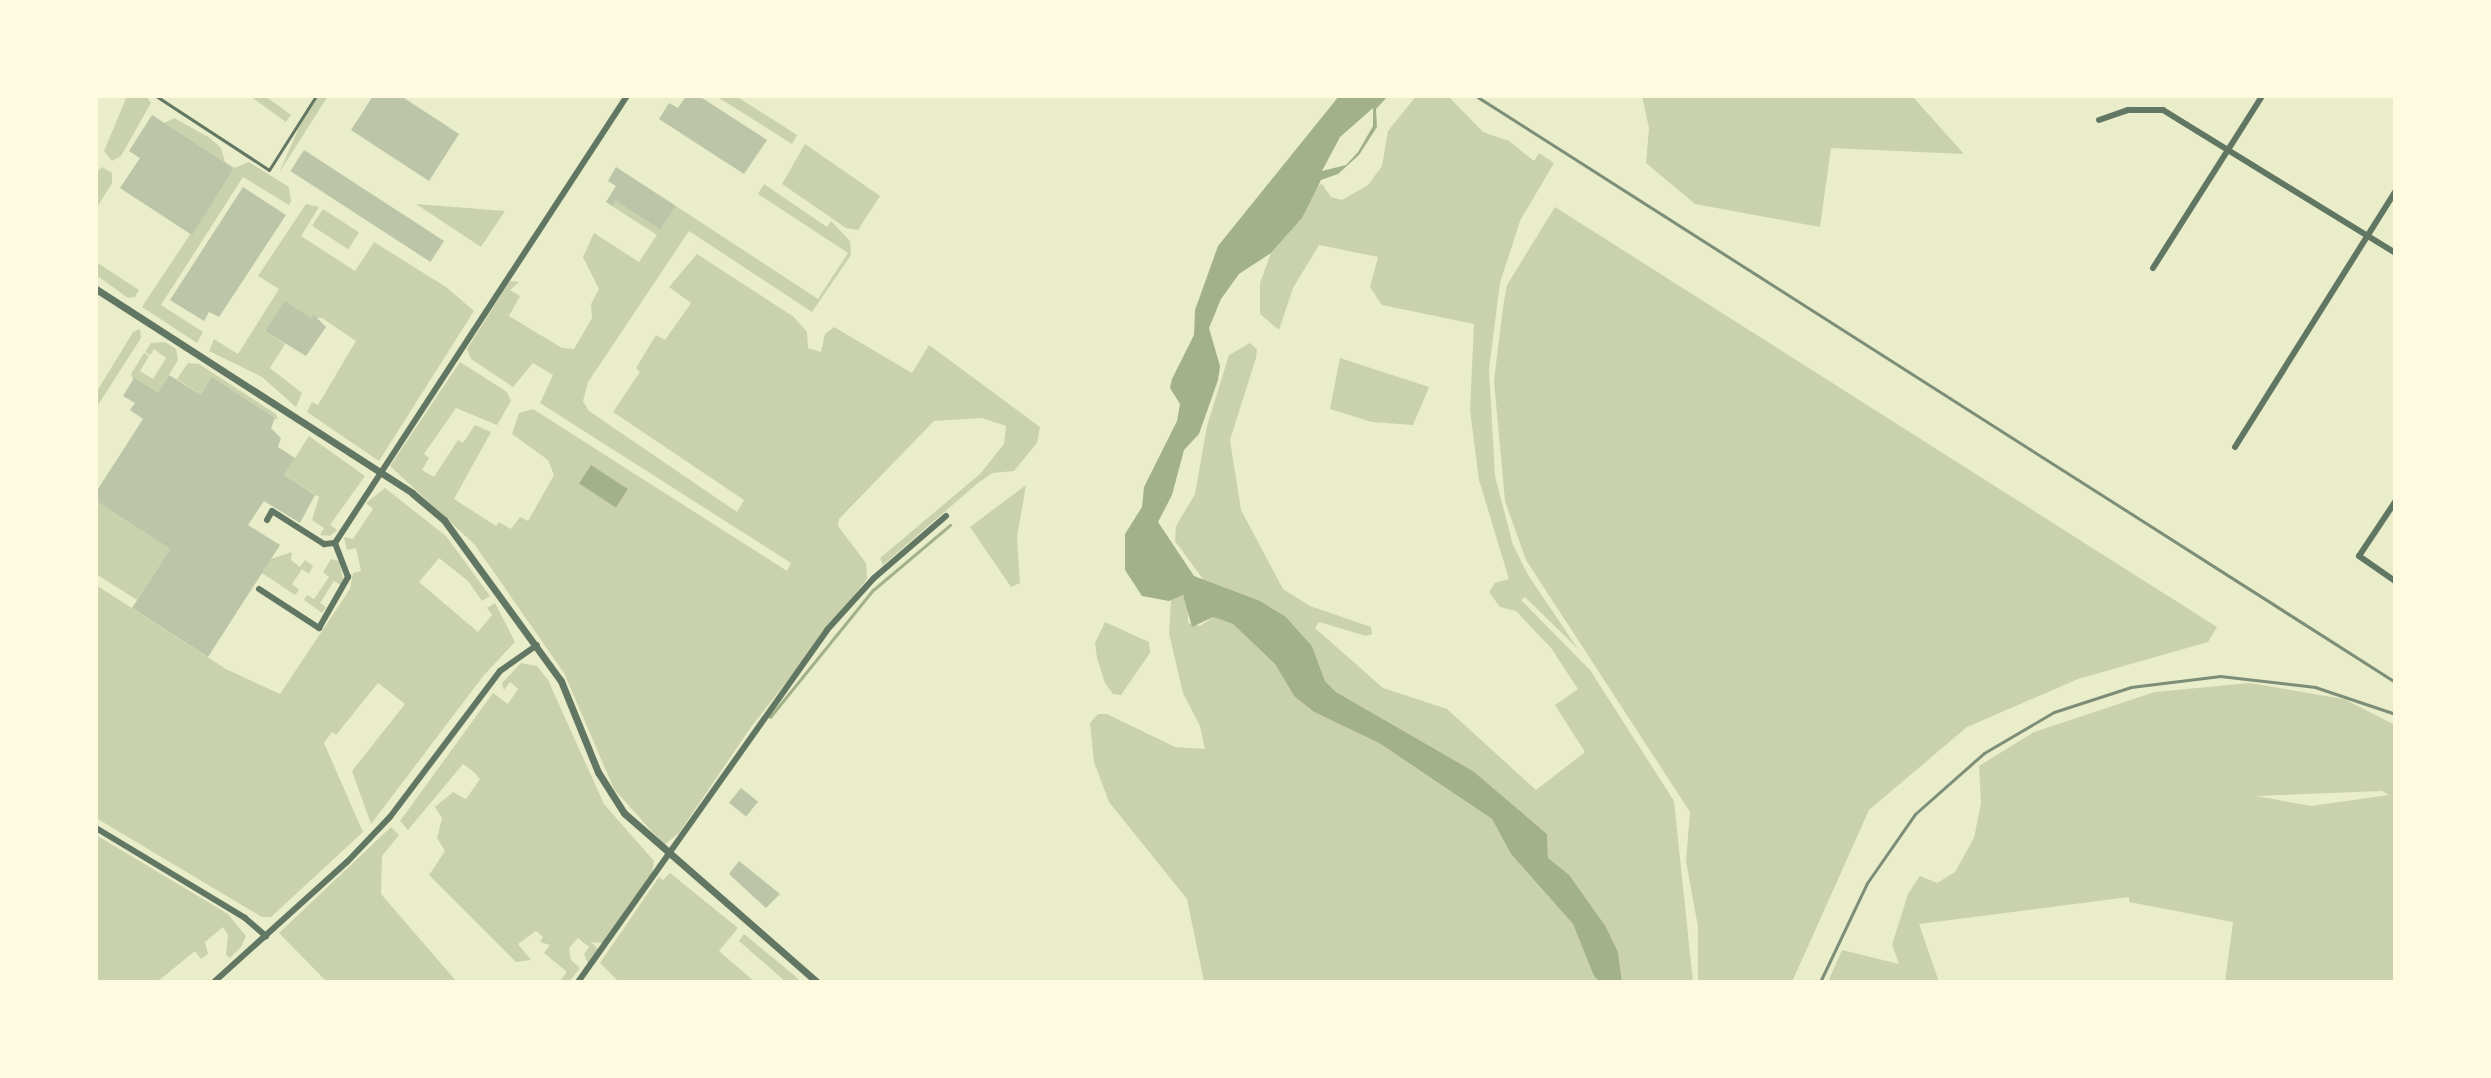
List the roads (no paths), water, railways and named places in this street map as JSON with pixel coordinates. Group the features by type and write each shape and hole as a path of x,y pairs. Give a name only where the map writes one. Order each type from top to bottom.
{"street":[{"path":"335,543 627,96"},
{"path":"2153,268 2262,96"},
{"path":"2099,120 2128,110 2163,110 2395,253"},
{"path":"2235,447 2395,192"},
{"path":"96,289 379,473 450,527 537,645 570,699 604,784 635,826 817,982"},
{"path":"2395,502 2359,556 2395,581"},
{"path":"267,520 272,511 324,544 335,543"},
{"path":"578,982 827,630 874,578 946,516"},
{"path":"259,589 319,628 348,577 335,543"},
{"path":"214,982 390,817 500,671 537,645"},
{"path":"96,828 245,918 266,936"}],"lane":[{"path":"156,96 269,170 316,96"}],"waterway":[{"path":"770,717 873,590 950,525"}],"railway":[{"path":"1476,96 2395,682"},
{"path":"1820,982 1867,883 1915,814 1984,753 2054,712 2131,687 2220,676 2315,687 2395,714"}]}
